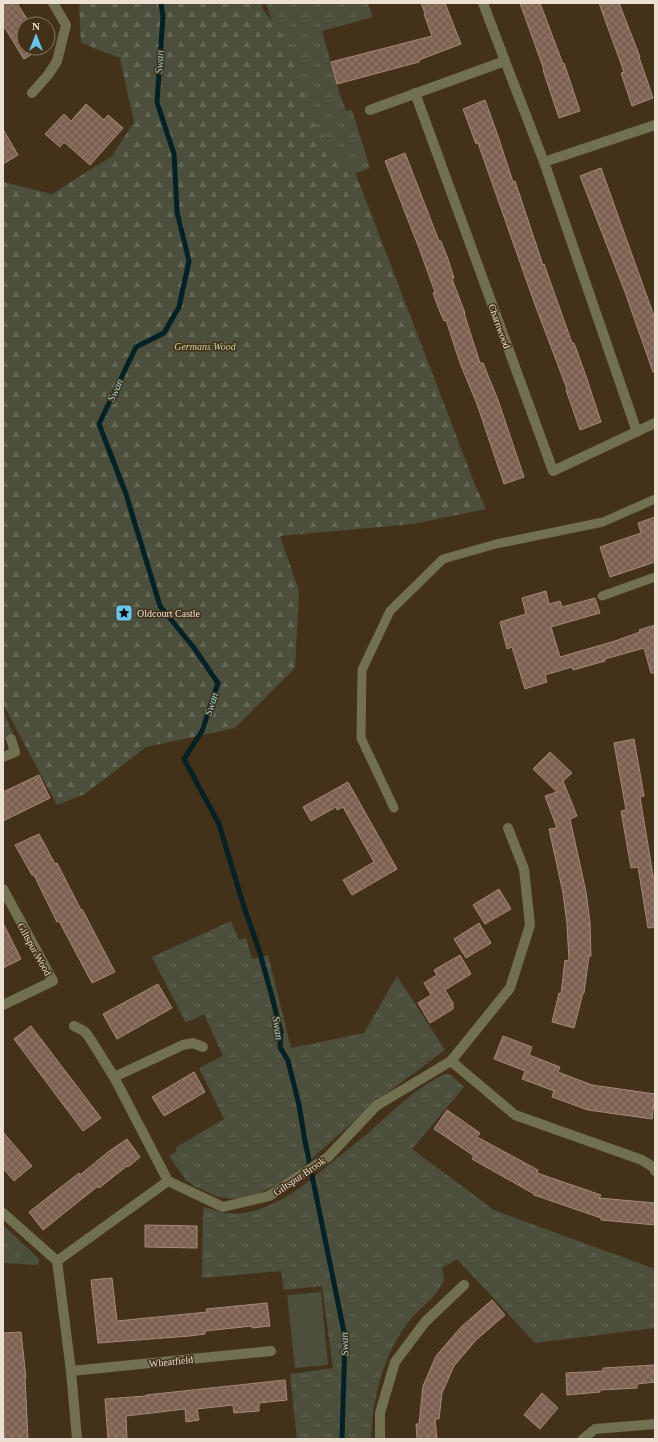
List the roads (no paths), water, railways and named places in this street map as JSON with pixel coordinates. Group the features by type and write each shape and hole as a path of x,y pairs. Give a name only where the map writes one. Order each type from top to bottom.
{"street":[{"path":"32,93 48,75 57,61 66,25 53,3"},
{"path":"483,3 544,162 638,432"},
{"path":"370,110 505,61"},
{"name":"Charnwood","path":"416,93 553,470 655,423"},
{"path":"544,162 655,125"},
{"path":"3,757 15,752 11,739"},
{"name":"Giltspur Brook","path":"168,1181 223,1207 269,1196 328,1157 376,1106 451,1061 510,988 530,926 524,869 508,828"},
{"name":"Giltspur Wood","path":"3,889 53,981 3,1005"},
{"path":"57,1261 168,1181 114,1077 89,1037 84,1031 74,1026"},
{"path":"114,1077 183,1045 193,1043 203,1047"},
{"path":"451,1061 515,1115 642,1160 655,1171"},
{"path":"3,1213 57,1261 71,1371 77,1439"},
{"path":"380,1439 380,1413 395,1362 425,1322 464,1285"},
{"name":"Wheatfield","path":"71,1371 271,1351"},
{"path":"582,1439 595,1429 655,1424"}],"lane":[{"path":"394,808 361,738 362,670 390,610 443,559 496,544 603,522 655,500"},
{"path":"602,596 655,577"}],"waterway":[{"name":"Swan","path":"161,3 163,16 157,102 174,154 177,212 189,261 179,307 164,333 136,347 99,424 126,494 160,606 194,648 218,683 202,731 184,759 219,824 244,907 259,950 281,1032 280,1047 288,1061 299,1105 345,1337 342,1439"}],"place":[{"name":"Oldcourt Castle","path":"124,613"}],"park label":[{"name":"Germans Wood","path":"205,346"}]}
